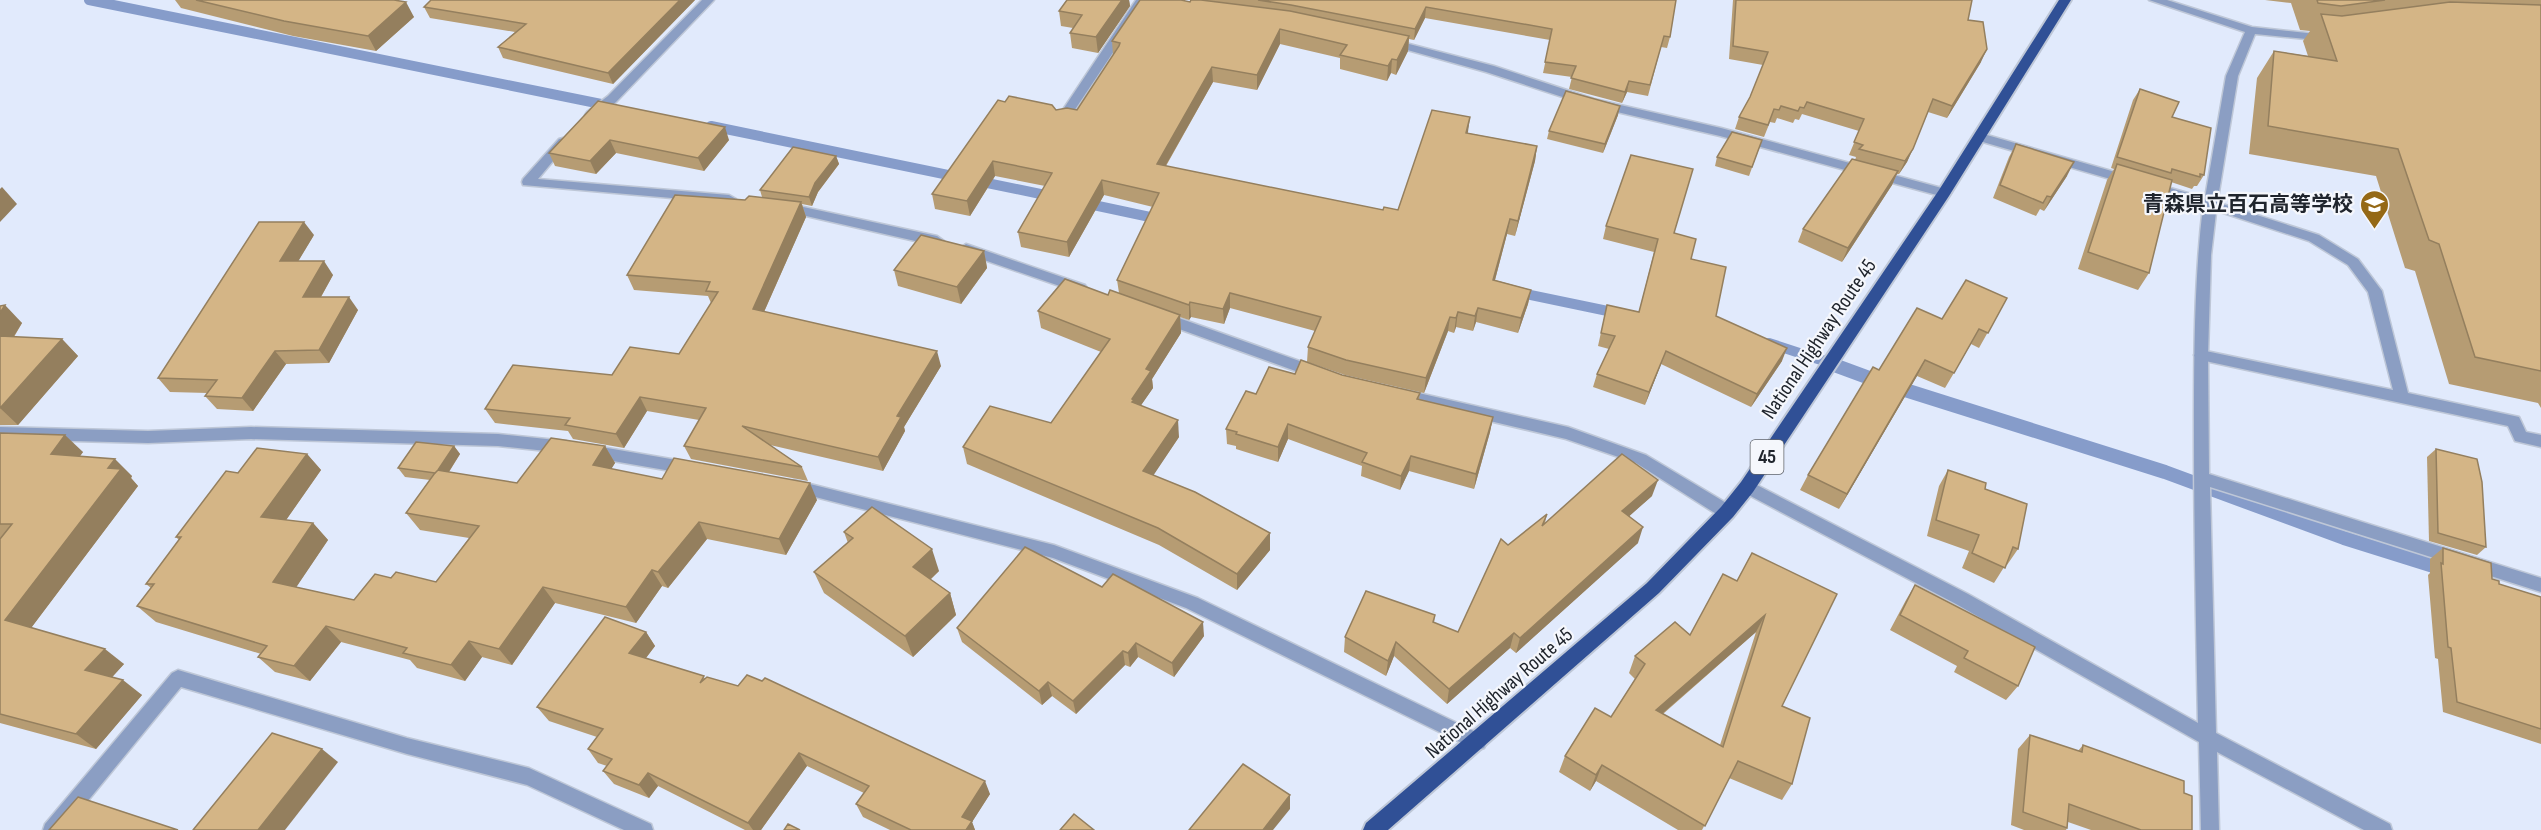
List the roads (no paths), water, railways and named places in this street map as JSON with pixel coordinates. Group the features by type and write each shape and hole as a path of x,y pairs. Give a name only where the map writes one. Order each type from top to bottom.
{"highway":[{"name":"National Highway Route 45","path":"1373,830 1478,742 1653,588 1727,512 1747,487 1944,194 2065,0"}],"street":[{"path":"708,0 612,99 573,131 528,182 738,200"},
{"path":"1062,120 1142,0"},
{"path":"2155,0 2252,30 2323,38 2334,36"},
{"path":"2210,830 2206,737 2202,478 2201,355 2204,255 2210,204 2232,76 2252,30"},
{"path":"1382,40 1416,47 1591,102 1721,132 1944,194"},
{"path":"1980,136 2210,204 2314,238 2353,262 2375,291 2402,397"},
{"path":"771,205 912,234 977,252 1097,294"},
{"path":"1150,313 1331,378"},
{"path":"2201,355 2514,421 2520,436 2541,441"},
{"path":"1384,392 1568,432 1641,459 1727,512"},
{"path":"0,434 148,437 251,433 498,440 569,447 704,471"},
{"path":"2202,478 2541,585"},
{"path":"782,484 1054,552 1192,603 1478,742"},
{"path":"1747,487 1962,599 2206,737 2383,830"},
{"path":"52,830 178,678 407,746 529,777 644,830"}],"waterway":[{"path":"89,0 611,106"},
{"path":"711,126 1055,197"},
{"path":"1084,203 1164,220"},
{"path":"1516,292 1622,314"},
{"path":"1769,343 1830,363"},
{"path":"1826,362 1883,383 2165,472 2344,538 2443,569"}],"place":[{"name":"青森県立百石高等学校","path":"2374,230"}]}
